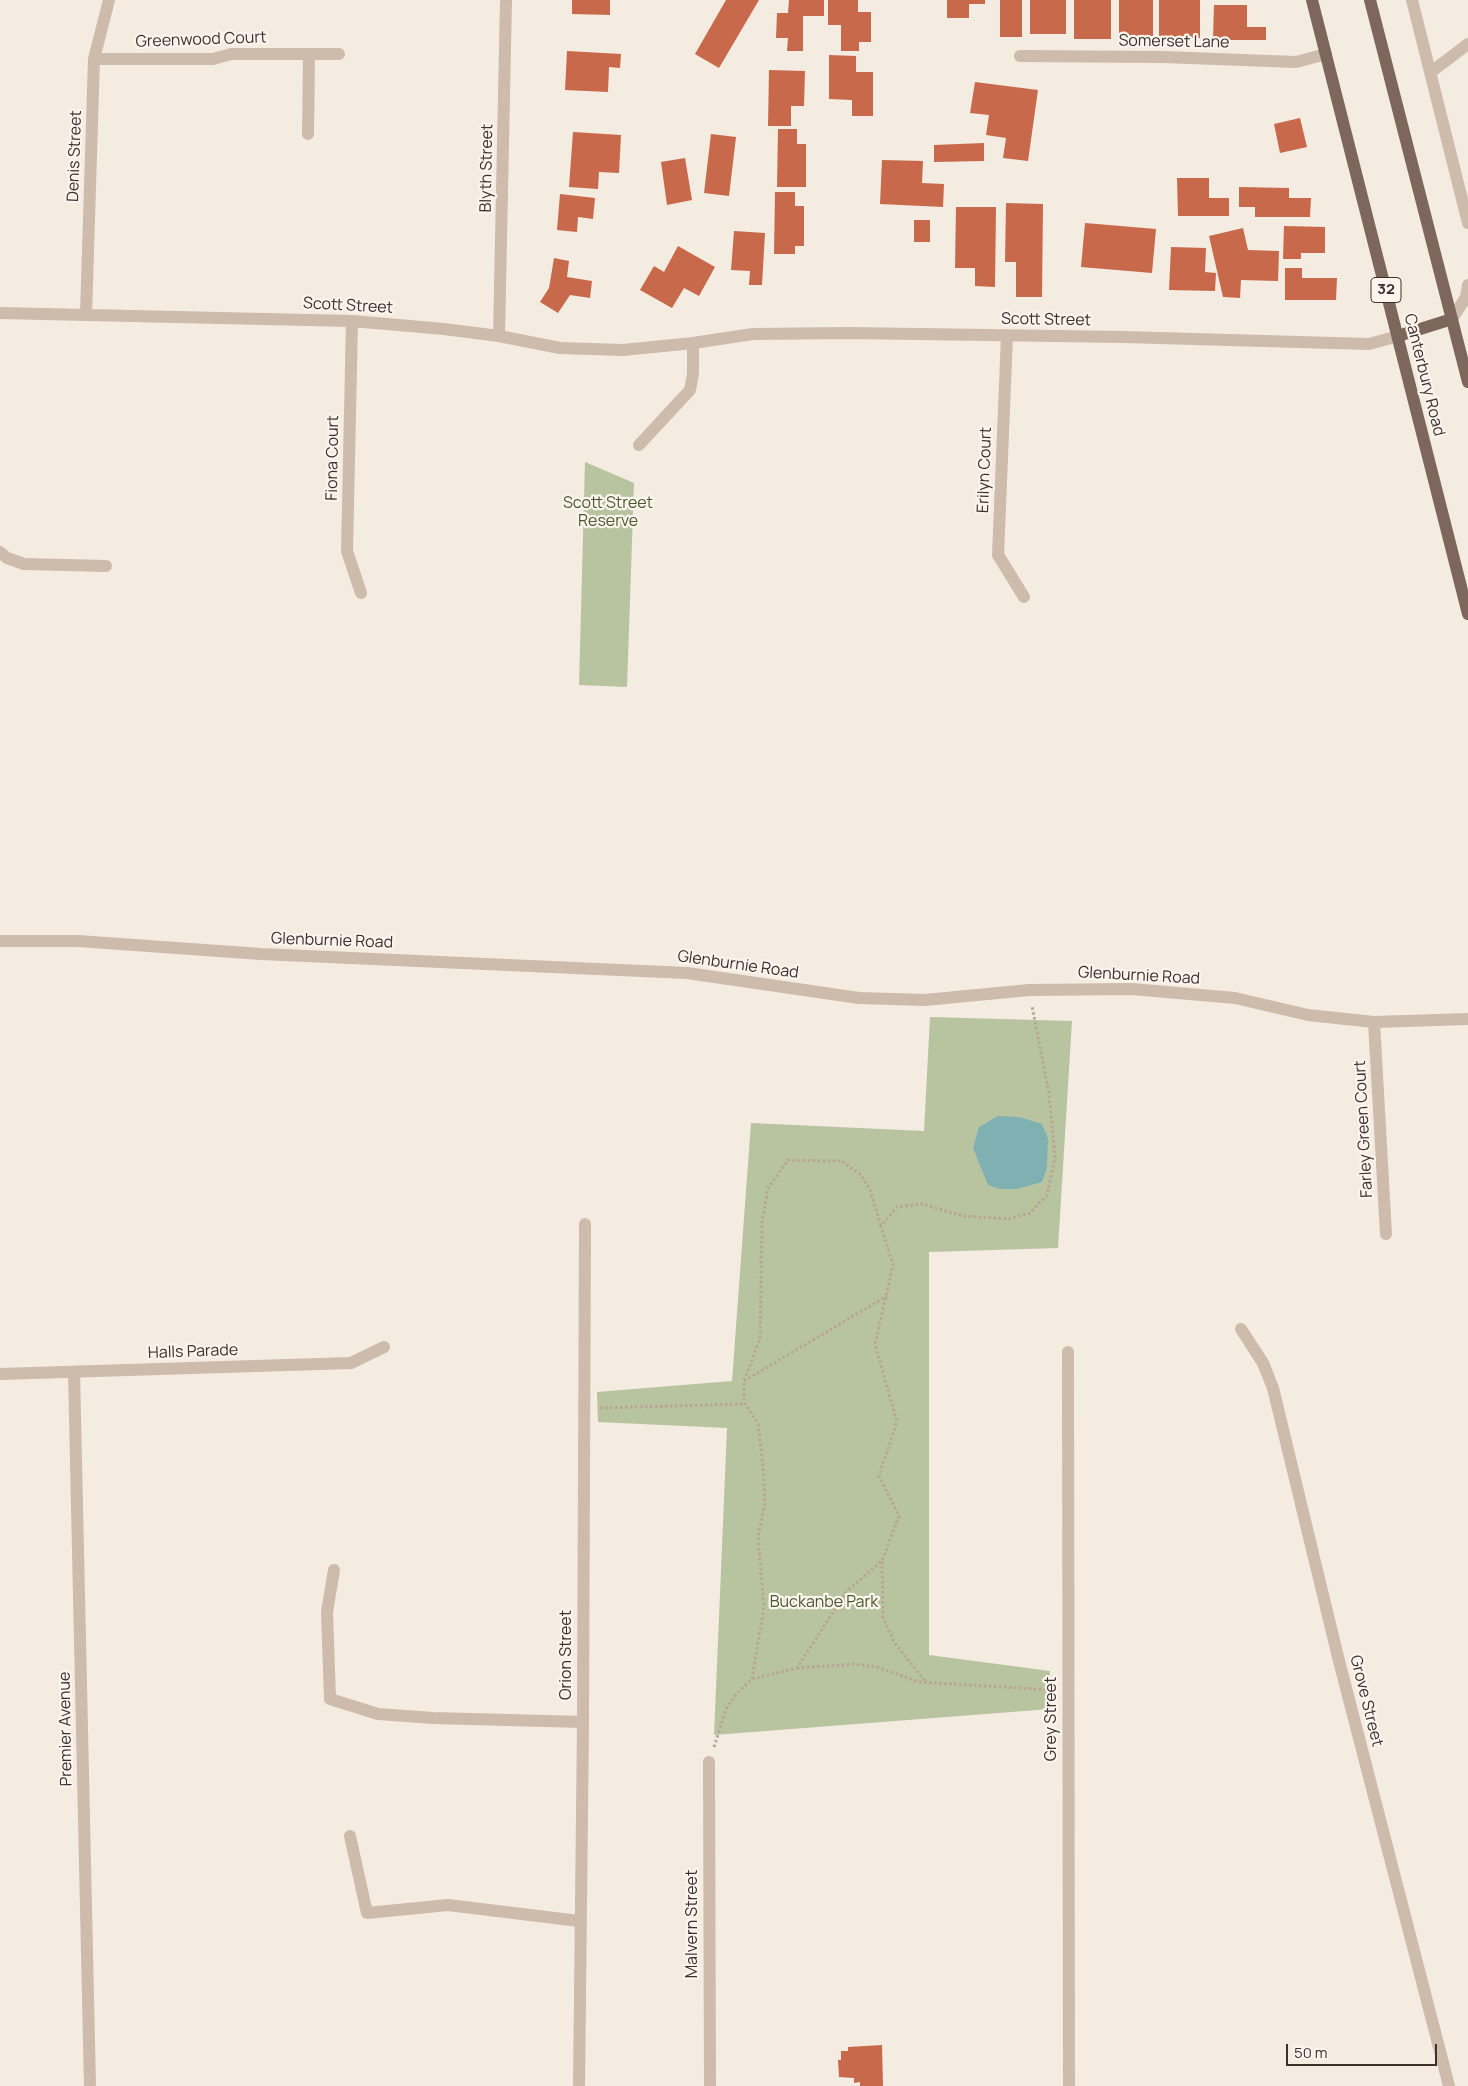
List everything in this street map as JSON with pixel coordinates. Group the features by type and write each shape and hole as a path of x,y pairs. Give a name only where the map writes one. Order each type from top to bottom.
{"main road":[{"name":"Canterbury Road","path":"1312,0 1468,614"},
{"path":"1370,0 1468,382"},
{"path":"1398,336 1452,319"}],"street":[{"name":"Denis Street","path":"86,315 94,59 109,0"},
{"name":"Blyth Street","path":"499,336 506,0"},
{"path":"1412,0 1468,223"},
{"path":"1431,72 1468,44"},
{"name":"Greenwood Court","path":"94,59 214,59 231,54 339,54"},
{"path":"308,134 309,54"},
{"name":"Somerset Lane","path":"1020,56 1163,57 1296,62 1326,54"},
{"path":"1452,319 1466,298 1468,285"},
{"name":"Scott Street","path":"0,313 352,321 403,324 499,336 560,348 623,350 762,334 849,332 1370,344 1398,336"},
{"name":"Fiona Court","path":"352,321 347,551 361,593"},
{"name":"Erilyn Court","path":"1007,336 998,555 1024,597"},
{"path":"639,445 690,390 694,374 693,343"},
{"path":"0,552 7,558 24,564 106,566"},
{"name":"Glenburnie Road","path":"0,941 78,941 261,954 687,972 859,998 925,1000 1030,990 1132,989 1236,998 1308,1014 1374,1022 1468,1018"},
{"name":"Farley Green Court","path":"1374,1022 1386,1234"},
{"name":"Orion Street","path":"579,2086 585,1224"},
{"name":"Grove Street","path":"1241,1329 1263,1362 1273,1388 1338,1657 1448,2086"},
{"name":"Halls Parade","path":"0,1374 351,1363 384,1347"},
{"name":"Grey Street","path":"1068,1352 1069,2086"},
{"name":"Premier Avenue","path":"74,1372 90,2086"},
{"path":"334,1570 327,1612 330,1699 378,1714 433,1718 583,1722"},
{"name":"Malvern Street","path":"709,1762 710,2086"},
{"path":"350,1836 366,1913 448,1904 579,1921"}],"path":[{"path":"881,1226 897,1207 922,1204 964,1216 1008,1219 1030,1213 1047,1195 1055,1157 1049,1093 1030,990"},
{"path":"752,1679 764,1607 758,1537 765,1503 758,1424 745,1404 744,1381 760,1339 762,1222 768,1188 788,1160 842,1161 861,1175 870,1190 894,1265 875,1344 898,1422 879,1476 899,1516 882,1561 883,1617 894,1642 925,1682"},
{"path":"744,1381 888,1296"},
{"path":"583,1408 745,1404"},
{"path":"797,1668 846,1592 882,1561"},
{"path":"709,1762 727,1707 737,1692 752,1679 797,1668 854,1664 877,1667 919,1682 1068,1691"}],"green space":[{"name":"Scott Street Reserve","path":"585,462 634,483 627,687 579,685"},
{"name":"Buckanbe Park","path":"930,1017 1072,1021 1058,1248 929,1252 929,1655 1050,1671 1050,1709 714,1735 727,1428 598,1422 597,1392 732,1381 751,1123 924,1131"}],"water":[{"path":"998,1116 1019,1117 1042,1124 1048,1139 1047,1168 1042,1182 1017,1189 1000,1189 988,1185 973,1148 979,1127"}],"building":[{"path":"572,0 610,0 610,15 572,14"},
{"path":"726,0 759,0 719,68 695,54"},
{"path":"789,0 824,0 824,16 803,16 803,51 787,51 788,38 776,38 777,13 788,13"},
{"path":"828,0 858,0 858,12 871,12 871,42 859,42 859,51 841,51 841,25 828,25"},
{"path":"947,0 985,0 985,4 969,4 969,18 947,18"},
{"path":"1000,0 1022,0 1022,37 1000,37"},
{"path":"1030,0 1066,0 1066,34 1030,34"},
{"path":"1074,0 1111,0 1111,39 1074,39"},
{"path":"1119,0 1153,0 1153,36 1119,36"},
{"path":"1159,0 1200,0 1200,38 1159,38"},
{"path":"1214,5 1247,5 1247,27 1266,27 1266,40 1213,40"},
{"path":"567,51 621,54 620,68 609,67 608,92 565,90"},
{"path":"829,55 856,56 856,72 873,72 873,116 852,116 852,100 829,99"},
{"path":"769,70 805,71 804,106 791,106 791,126 768,126"},
{"path":"975,82 1038,90 1028,161 1003,158 1006,138 986,135 989,115 970,113"},
{"path":"1300,118 1307,147 1280,153 1274,124"},
{"path":"778,129 797,129 797,144 806,144 806,187 777,187"},
{"path":"573,132 621,135 619,173 599,172 598,189 569,187"},
{"path":"711,134 736,137 729,196 704,193"},
{"path":"984,143 984,161 934,162 934,145"},
{"path":"685,158 692,200 667,205 661,162"},
{"path":"882,160 923,161 922,183 944,184 943,207 880,204"},
{"path":"1177,178 1209,178 1209,198 1229,198 1229,216 1178,216"},
{"path":"1239,187 1289,188 1289,198 1311,198 1310,217 1255,217 1255,207 1239,207"},
{"path":"775,192 795,192 795,206 804,206 804,246 795,246 795,254 774,254"},
{"path":"560,194 595,198 593,219 578,217 577,232 557,230"},
{"path":"1006,203 1043,204 1042,297 1016,297 1016,262 1005,262"},
{"path":"956,207 996,207 995,287 975,286 975,268 955,268"},
{"path":"914,220 930,220 930,242 914,242"},
{"path":"1085,223 1156,229 1152,273 1081,267"},
{"path":"1284,226 1325,227 1325,253 1301,253 1301,259 1283,259"},
{"path":"1243,228 1248,250 1279,251 1278,281 1241,280 1240,298 1223,297 1209,236"},
{"path":"734,231 765,233 762,285 749,285 750,271 731,270"},
{"path":"678,246 715,267 699,296 684,288 672,308 640,290 654,266 664,272"},
{"path":"1171,247 1206,248 1205,272 1216,273 1215,291 1169,290"},
{"path":"554,258 569,261 567,277 592,281 590,298 570,295 558,313 540,302 549,288"},
{"path":"1285,268 1302,268 1302,278 1337,278 1336,300 1285,300"},
{"path":"882,2045 883,2086 860,2086 860,2082 854,2083 854,2078 839,2077 838,2060 841,2060 841,2051 848,2051 848,2047"}]}
